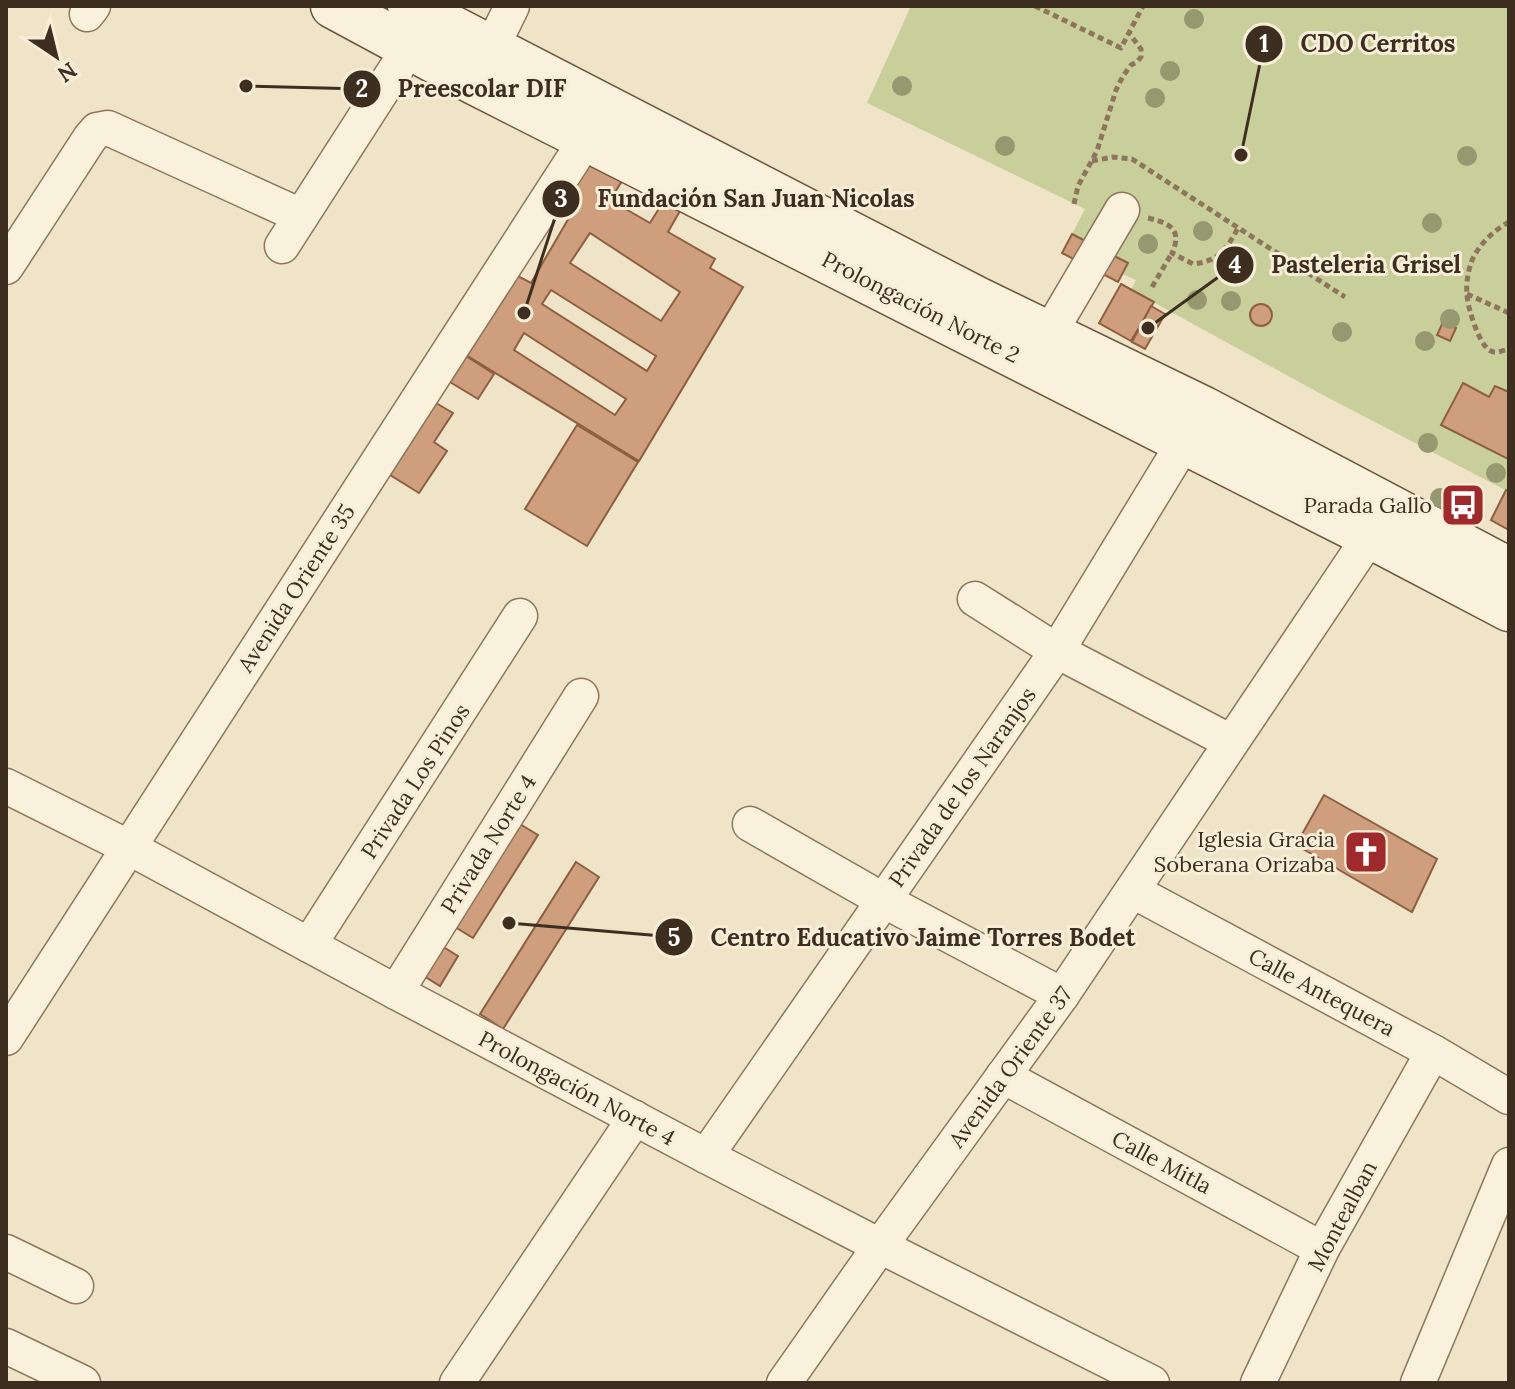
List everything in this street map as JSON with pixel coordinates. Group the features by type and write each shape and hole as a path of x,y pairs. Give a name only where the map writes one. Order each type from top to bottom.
{"main road":[{"name":"Prolongación Norte 2","path":"333,6 410,26 483,66 1049,334 1194,425"},
{"name":"Prolongación Norte 2","path":"483,66 587,138 1194,425 1378,521 1509,609"},
{"name":"Prolongación Norte 2","path":"1378,521 1509,570"}],"street":[{"path":"483,66 512,6"},
{"path":"282,246 410,26"},
{"path":"6,267 90,138 97,130 108,128 301,216"},
{"name":"Avenida Oriente 35","path":"7,1035 587,138"},
{"path":"1049,334 1122,210"},
{"name":"Privada de los Naranjos","path":"706,1156 1057,651 1194,425"},
{"name":"Avenida Oriente 37","path":"784,1383 1062,995 1378,521"},
{"path":"975,599 1057,651 1231,742"},
{"name":"Privada Los Pinos","path":"309,945 520,616"},
{"name":"Privada Norte 4","path":"396,992 581,696"},
{"name":"Prolongación Norte 4","path":"6,786 128,847 706,1156 1138,1380"},
{"path":"750,824 883,900 1062,995"},
{"name":"Calle Antequera","path":"1133,891 1433,1052 1509,1097"},
{"name":"Montealban","path":"1258,1383 1322,1249 1433,1052"},
{"name":"Calle Mitla","path":"1003,1076 1322,1249"},
{"path":"457,1383 635,1118"},
{"path":"1418,1383 1509,1165"},
{"path":"6,1252 76,1286"},
{"path":"6,1346 83,1383"}],"path":[{"path":"1035,6 1121,48 1143,6"},
{"path":"1074,204 1078,186 1097,151 1116,90 1131,65 1141,57 1141,49 1129,33"},
{"path":"1092,161 1113,157 1132,159 1345,297"},
{"path":"1122,210 1168,224 1175,231 1177,243 1152,287"},
{"path":"1509,222 1485,242 1471,261 1467,294 1485,346 1491,351 1509,349"},
{"path":"1172,253 1193,264 1217,258 1238,228"},
{"path":"1467,294 1509,313"}],"green space":[{"path":"911,6 1509,6 1509,492 1131,290 1136,280 1122,274 1118,282 1062,253 1085,209 867,103"}],"building":[{"path":"583,160 622,181 610,200 650,223 663,202 680,211 668,232 715,259 710,268 743,287 639,461 466,355 516,275 531,283 577,204 562,196","holes":["590,233 680,292 661,321 570,263","551,290 656,356 647,371 542,304","524,333 626,399 615,415 514,350"]},
{"path":"1072,234 1128,263 1118,282 1062,253"},
{"path":"1121,284 1154,302 1131,341 1099,323"},
{"path":"1261,304 1269,307 1272,315 1269,323 1261,326 1253,323 1250,315 1253,307"},
{"path":"1151,306 1165,314 1145,349 1132,342"},
{"path":"1443,322 1456,328 1450,341 1437,335"},
{"path":"466,356 494,374 478,399 450,382"},
{"path":"1463,383 1489,397 1495,386 1509,392 1508,459 1441,425"},
{"path":"436,403 453,413 434,442 447,451 419,493 390,475"},
{"path":"577,425 638,462 587,546 525,509"},
{"path":"1506,490 1509,492 1509,530 1491,520"},
{"name":"Iglesia Gracia Soberana Orizaba","path":"1324,795 1437,859 1412,912 1296,845"},
{"path":"515,821 538,835 473,938 450,924"},
{"path":"576,862 599,877 503,1029 480,1014"},
{"path":"437,943 458,956 440,986 419,973"}],"place":[{"name":"Preescolar DIF","path":"246,86"},
{"name":"CDO Cerritos","path":"1241,155"},
{"name":"Fundación San Juan Nicolas","path":"524,313"},
{"name":"Pasteleria Grisel","path":"1148,328"},
{"name":"Parada Gallo","path":"1463,505"},
{"name":"Iglesia Gracia Soberana Orizaba","path":"1366,852"},
{"name":"Centro Educativo Jaime Torres Bodet","path":"509,923"}]}
